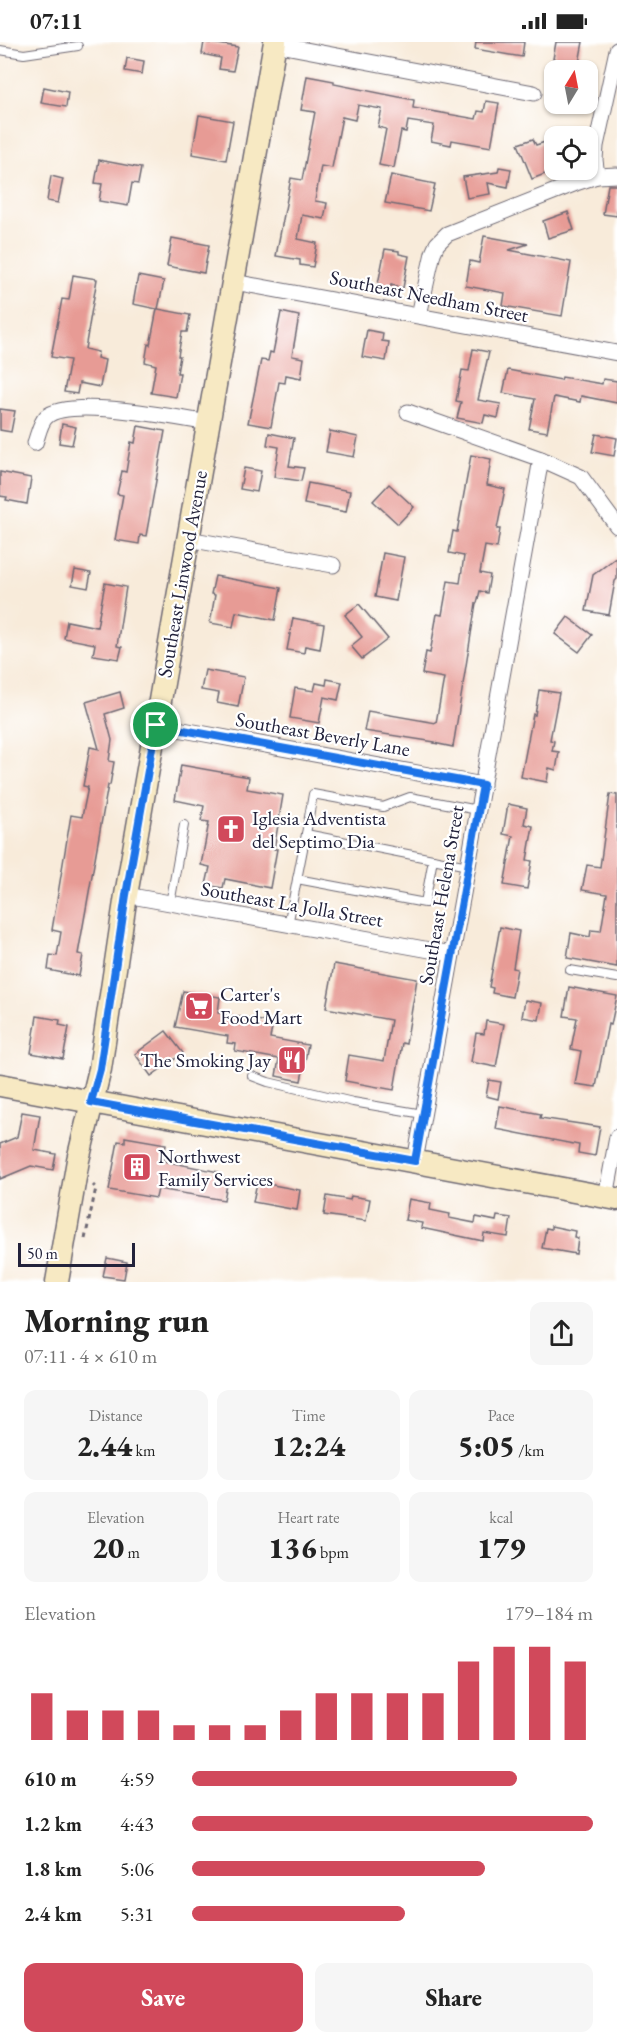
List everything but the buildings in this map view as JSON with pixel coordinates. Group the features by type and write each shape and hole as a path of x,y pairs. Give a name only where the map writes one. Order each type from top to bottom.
{"main road":[{"name":"Southeast Linwood Avenue","path":"57,1282 78,1160 100,1069 126,895 274,43"},
{"path":"0,1085 611,1198"}],"street":[{"path":"274,43 534,93"},
{"path":"598,137 617,50"},
{"path":"598,176 617,175"},
{"path":"419,315 433,253 437,244 447,234 514,206 586,180"},
{"name":"Southeast Needham Street","path":"234,282 617,353"},
{"path":"35,443 46,418 55,412 68,410 122,411 209,423"},
{"path":"408,412 541,459 581,477 617,526"},
{"name":"Southeast Helena Street","path":"415,1161 541,459"},
{"path":"188,539 333,565"},
{"name":"Southeast Beverly Lane","path":"156,725 483,785"},
{"name":"Southeast La Jolla Street","path":"126,895 452,954"},
{"path":"611,1198 617,1137"}],"lane":[{"path":"0,50 24,54 78,46"},
{"path":"288,925 313,794 383,807 410,797 478,810"},
{"path":"170,903 184,825"},
{"path":"306,834 468,866"},
{"path":"297,879 425,903 433,859"},
{"path":"570,970 617,978"},
{"path":"252,1076 268,1082 353,1102 423,1114"}],"path":[{"path":"84,1246 96,1188"}],"place":[{"name":"Iglesia Adventista del Septimo Dia","path":"231,829"},
{"name":"Carter's Food Mart","path":"199,1006"},
{"name":"The Smoking Jay","path":"292,1060"},
{"name":"Northwest Family Services","path":"137,1167"}],"route":[{"path":"156,725 483,785 415,1161 91,1102 100,1069 126,895 156,725"}]}
